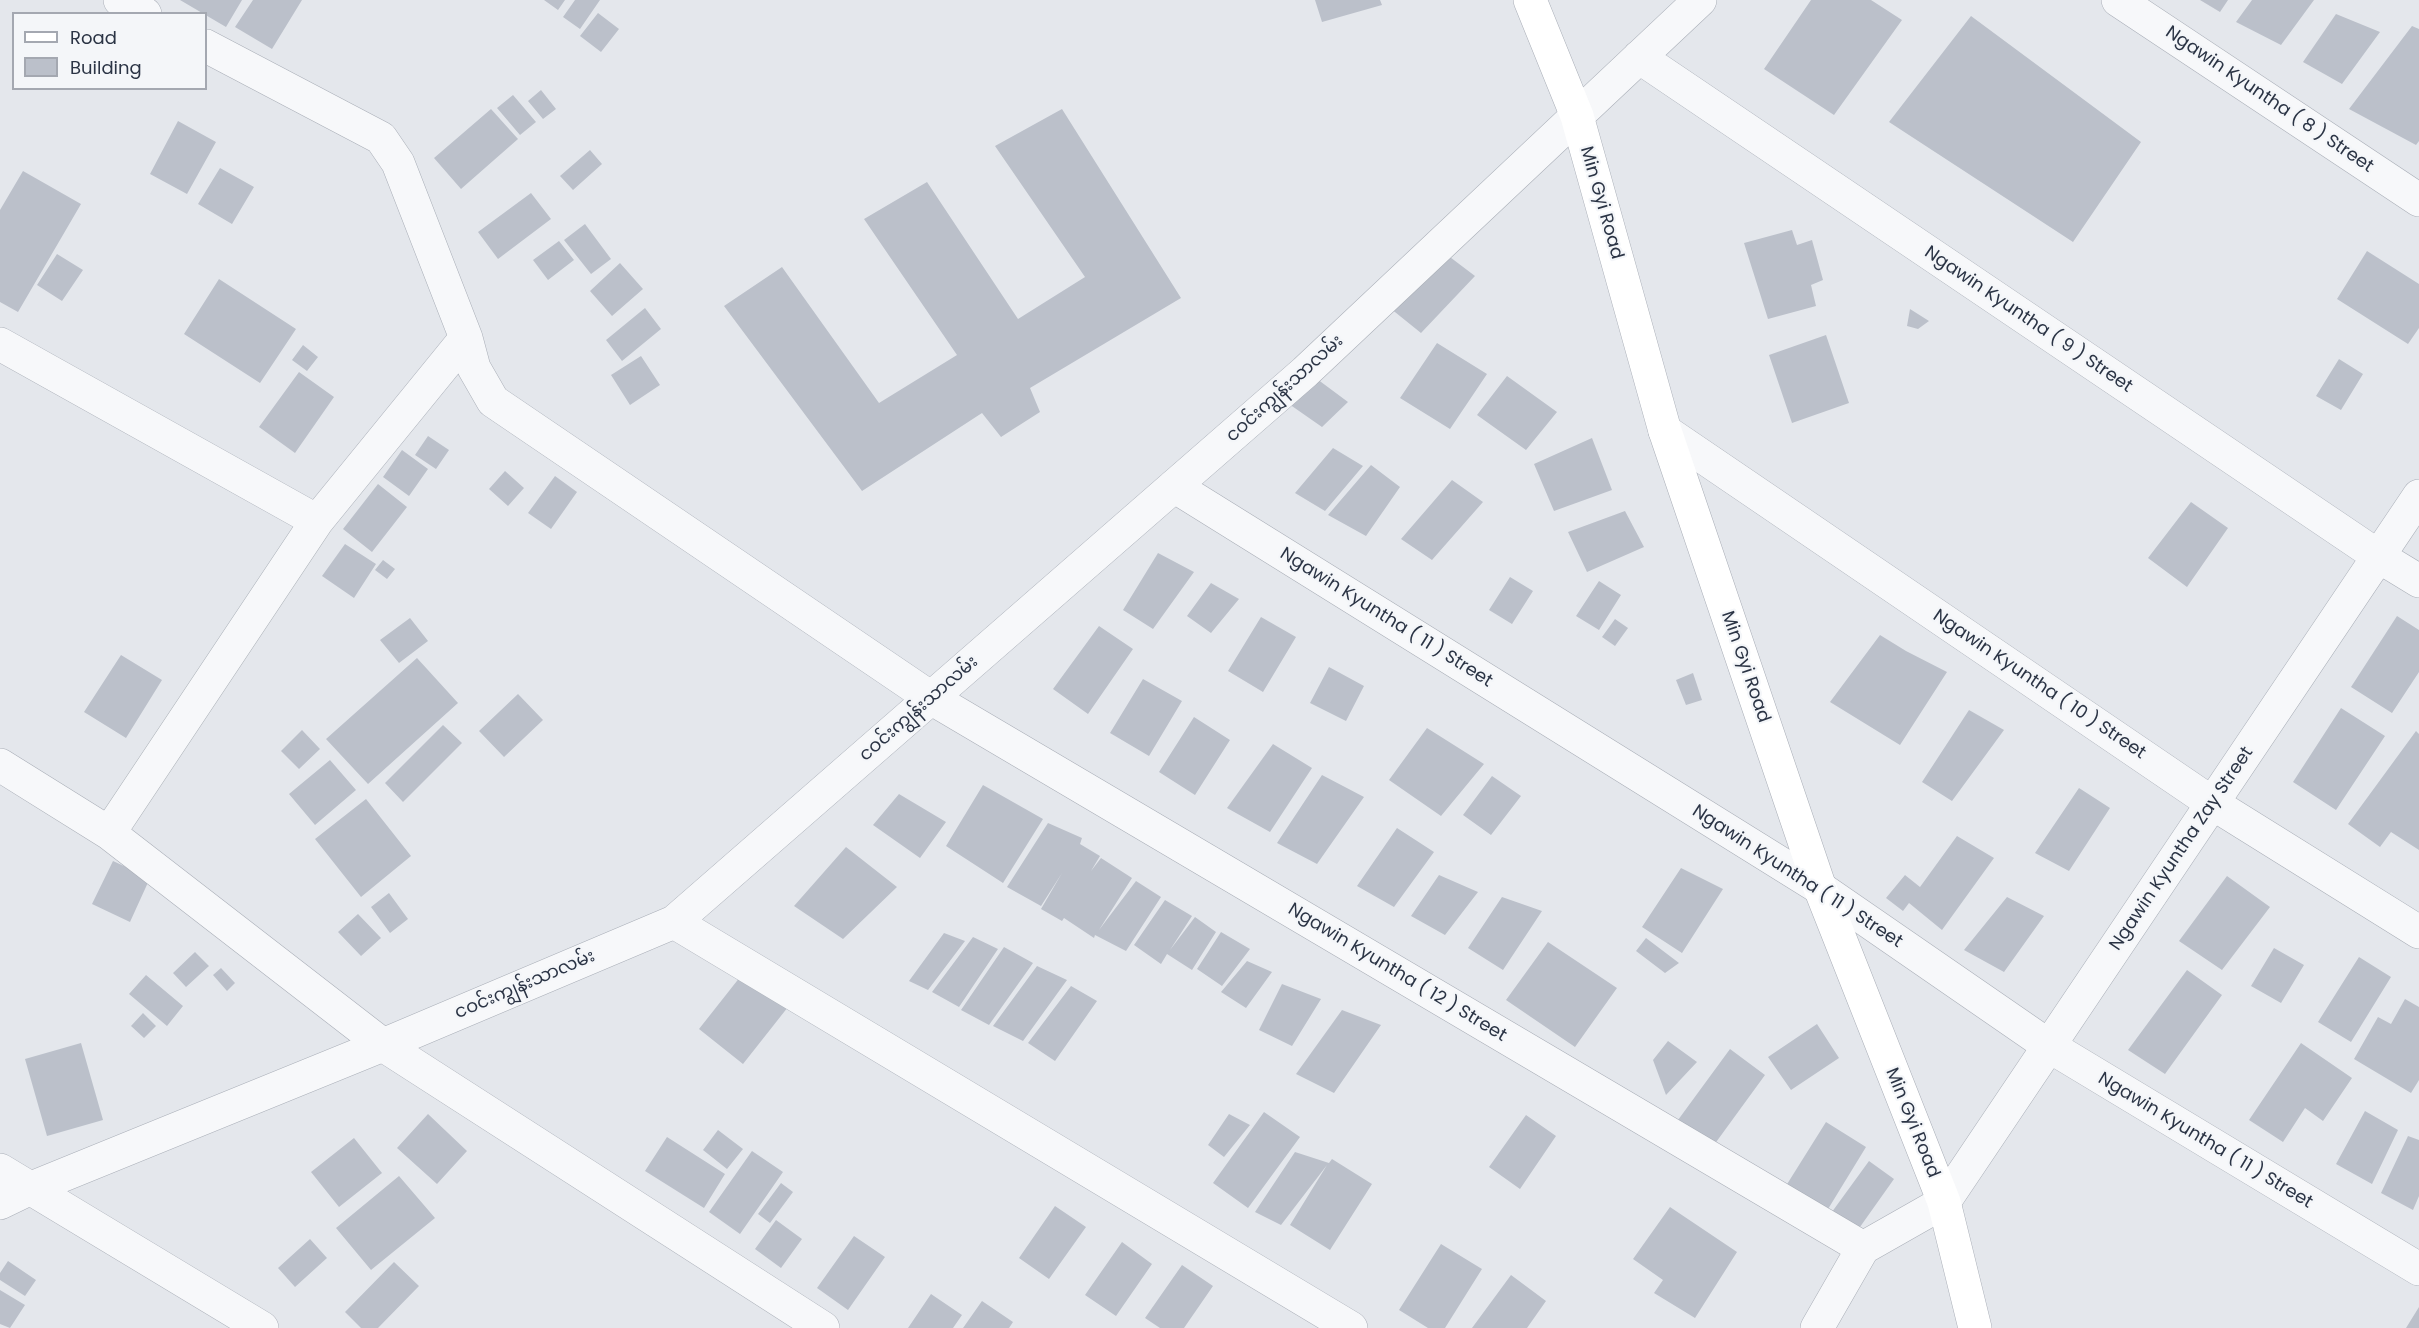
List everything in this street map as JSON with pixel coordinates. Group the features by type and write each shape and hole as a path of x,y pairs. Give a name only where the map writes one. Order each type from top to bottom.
{"main road":[{"name":"Min Gyi Road","path":"1530,0 1576,116 1665,431 1820,888 1944,1202 1974,1328"}],"street":[{"path":"120,0 141,12"},
{"name":"ငဝင်းကျွန်းသာလမ်း","path":"0,1203 674,922 1305,372 1700,0"},
{"name":"Ngawin Kyuntha ( 8 ) Street","path":"2118,0 2419,201"},
{"name":"Ngawin Kyuntha ( 12 ) Street","path":"207,47 381,138 398,163 466,338 474,368 493,400 931,698 1863,1248"},
{"name":"Ngawin Kyuntha ( 9 ) Street","path":"1639,57 2378,556 2419,581"},
{"path":"109,833 317,521 466,338"},
{"path":"0,344 317,521"},
{"name":"Ngawin Kyuntha ( 10 ) Street","path":"1665,431 2212,804 2419,932"},
{"name":"Ngawin Kyuntha ( 11 ) Street","path":"1174,486 1820,888 2049,1046 2419,1269"},
{"name":"Ngawin Kyuntha Zay Street","path":"1944,1202 2419,496"},
{"path":"0,765 109,833 383,1045 823,1328"},
{"path":"674,922 1351,1328"},
{"path":"0,1170 262,1328"},
{"path":"1816,1328 1863,1248 1944,1202"}],"building":[{"path":"180,0 242,0 226,27 207,16 207,12 200,12"},
{"path":"253,0 302,0 272,49 235,27"},
{"path":"544,0 565,0 558,10"},
{"path":"575,0 600,0 580,29 563,17"},
{"path":"1315,0 1380,0 1382,5 1322,22"},
{"path":"1811,0 1871,0 1902,20 1834,115 1764,69"},
{"path":"2200,0 2228,0 2220,12"},
{"path":"2252,0 2314,0 2281,45 2236,22"},
{"path":"598,13 619,29 601,52 580,36"},
{"path":"2336,14 2380,32 2342,84 2303,62"},
{"path":"1971,16 2141,142 2073,242 1889,122"},
{"path":"2412,26 2419,29 2419,141 2416,145 2349,109"},
{"path":"541,90 556,109 543,119 528,101"},
{"path":"513,95 536,122 520,135 497,108"},
{"path":"491,109 518,139 461,189 434,158"},
{"path":"1062,109 1181,298 1030,388 1040,412 1001,437 982,413 862,491 724,306 782,267 879,403 957,355 864,219 927,182 1018,319 1085,277 995,146"},
{"path":"178,121 216,142 187,194 150,174"},
{"path":"590,150 602,164 573,190 560,176"},
{"path":"220,168 254,187 232,224 198,204"},
{"path":"23,171 81,204 18,312 0,302 0,210"},
{"path":"531,193 551,219 498,259 478,232"},
{"path":"585,224 611,259 591,274 564,240"},
{"path":"1792,230 1797,245 1812,240 1823,280 1811,285 1816,306 1768,319 1744,243"},
{"path":"559,241 574,260 548,280 533,260"},
{"path":"1438,248 1475,276 1421,333 1385,304"},
{"path":"2367,251 2419,284 2419,328 2408,344 2337,299"},
{"path":"57,254 83,270 62,301 37,285"},
{"path":"620,263 643,289 612,316 590,291"},
{"path":"219,279 296,329 260,383 184,334"},
{"path":"645,308 661,329 622,361 606,340"},
{"path":"1910,309 1929,321 1918,329 1907,326"},
{"path":"1826,335 1849,403 1792,423 1769,355"},
{"path":"1437,343 1487,374 1450,429 1400,398"},
{"path":"303,345 318,357 307,371 292,360"},
{"path":"641,356 660,385 630,405 611,375"},
{"path":"2339,359 2363,374 2341,410 2316,396"},
{"path":"299,372 334,397 295,453 259,427"},
{"path":"1313,376 1348,402 1322,427 1289,404"},
{"path":"1507,376 1557,412 1526,450 1477,415"},
{"path":"428,436 449,450 436,469 415,455"},
{"path":"1592,438 1612,490 1554,511 1534,464"},
{"path":"1333,448 1363,466 1325,511 1295,493"},
{"path":"402,450 428,469 409,496 383,477"},
{"path":"1371,465 1400,487 1366,536 1328,515"},
{"path":"505,471 524,488 508,506 489,489"},
{"path":"555,476 577,492 551,529 528,513"},
{"path":"1452,480 1483,502 1432,560 1401,539"},
{"path":"378,484 407,507 372,552 343,529"},
{"path":"2191,502 2228,528 2187,587 2148,558"},
{"path":"1625,511 1644,547 1587,572 1568,532"},
{"path":"345,544 376,564 354,598 322,576"},
{"path":"1158,553 1194,572 1153,629 1123,610"},
{"path":"383,560 395,569 387,579 375,570"},
{"path":"1510,577 1533,591 1512,624 1489,610"},
{"path":"1599,581 1621,595 1599,630 1576,616"},
{"path":"1211,583 1239,599 1211,633 1187,616"},
{"path":"2397,616 2419,630 2419,672 2392,713 2351,687"},
{"path":"1261,617 1296,637 1263,692 1228,671"},
{"path":"410,618 428,641 399,663 380,640"},
{"path":"1615,619 1628,628 1615,646 1602,637"},
{"path":"1099,626 1133,649 1088,714 1053,689"},
{"path":"1880,635 1947,672 1900,745 1830,702"},
{"path":"121,655 162,680 126,738 84,712"},
{"path":"417,658 458,703 368,784 326,739"},
{"path":"1329,667 1364,686 1346,721 1310,703"},
{"path":"1693,673 1702,700 1686,705 1676,680"},
{"path":"1143,679 1182,701 1149,756 1110,733"},
{"path":"518,694 543,720 504,757 479,731"},
{"path":"2341,708 2385,736 2336,810 2293,782"},
{"path":"1969,710 2004,730 1952,801 1922,782"},
{"path":"1194,717 1230,740 1195,795 1159,772"},
{"path":"443,725 462,743 403,802 385,783"},
{"path":"1427,728 1484,764 1441,816 1389,780"},
{"path":"302,730 320,749 299,769 281,751"},
{"path":"2416,731 2419,734 2419,850 2391,832 2380,847 2348,824"},
{"path":"1273,744 1312,768 1270,832 1227,808"},
{"path":"330,760 356,790 315,825 289,794"},
{"path":"1322,775 1364,797 1317,864 1277,843"},
{"path":"1492,776 1521,796 1491,835 1463,815"},
{"path":"983,785 1043,819 1003,883 946,846"},
{"path":"2079,788 2110,808 2069,871 2035,853"},
{"path":"899,794 946,822 920,858 873,825"},
{"path":"366,799 411,856 361,897 315,839"},
{"path":"1048,823 1082,838 1080,844 1100,856 1091,871 1101,858 1132,878 1099,930 1136,881 1161,897 1126,951 1095,935 1094,938 1064,918 1062,921 1041,909 1062,873 1041,906 1007,887"},
{"path":"1397,828 1434,852 1394,907 1357,886"},
{"path":"1957,836 1994,858 1942,930 1909,903 1903,911 1886,898 1905,875 1920,887"},
{"path":"846,847 897,887 843,939 794,906"},
{"path":"113,861 150,878 130,922 92,904"},
{"path":"1681,868 1723,889 1682,953 1642,927"},
{"path":"1439,875 1478,892 1445,935 1411,916"},
{"path":"2227,876 2270,907 2222,970 2179,941"},
{"path":"389,893 408,919 390,933 371,907"},
{"path":"1502,897 1542,911 1503,970 1468,948"},
{"path":"2007,897 2044,916 2004,972 1964,950"},
{"path":"1165,900 1192,916 1170,950 1195,917 1216,932 1192,970 1167,954 1161,964 1134,945"},
{"path":"358,914 381,938 361,956 338,932"},
{"path":"1221,932 1250,949 1222,986 1197,969"},
{"path":"944,933 965,941 928,990 909,981"},
{"path":"973,937 998,949 959,1007 932,992"},
{"path":"1646,938 1679,963 1665,973 1636,951"},
{"path":"1548,942 1617,988 1575,1047 1506,1000"},
{"path":"1004,947 1033,963 989,1025 961,1010"},
{"path":"2274,948 2304,965 2281,1003 2251,986"},
{"path":"195,952 209,966 186,987 173,973"},
{"path":"2359,957 2391,977 2351,1042 2318,1022"},
{"path":"1247,961 1272,972 1246,1008 1221,992"},
{"path":"1037,966 1067,980 1023,1041 993,1026"},
{"path":"221,968 235,983 227,991 213,975"},
{"path":"2187,970 2222,995 2165,1074 2128,1050"},
{"path":"744,972 788,1007 743,1064 699,1029"},
{"path":"146,975 183,1006 167,1026 129,994"},
{"path":"1282,984 1321,999 1292,1046 1259,1030"},
{"path":"1071,986 1097,1001 1055,1061 1028,1043"},
{"path":"2405,999 2419,1007 2419,1080 2411,1093 2354,1059 2378,1017 2391,1024"},
{"path":"1342,1010 1381,1025 1334,1093 1296,1074"},
{"path":"143,1013 156,1026 144,1038 131,1026"},
{"path":"1817,1024 1839,1058 1791,1090 1768,1057"},
{"path":"1668,1041 1697,1062 1666,1095 1653,1060"},
{"path":"81,1043 103,1120 47,1136 25,1059"},
{"path":"2301,1043 2352,1078 2323,1121 2305,1108 2283,1142 2249,1120"},
{"path":"1730,1049 1765,1075 1714,1145 1678,1120"},
{"path":"2365,1111 2398,1130 2372,1184 2336,1164"},
{"path":"1264,1112 1300,1137 1248,1208 1213,1183"},
{"path":"428,1114 467,1151 437,1184 397,1148"},
{"path":"1229,1114 1250,1125 1224,1157 1208,1145"},
{"path":"1526,1115 1556,1136 1520,1189 1489,1167"},
{"path":"1826,1122 1866,1147 1825,1214 1784,1189"},
{"path":"718,1130 743,1149 727,1169 703,1150"},
{"path":"2408,1136 2419,1140 2419,1196 2413,1210 2381,1193"},
{"path":"667,1137 725,1174 704,1208 645,1171"},
{"path":"354,1138 382,1173 339,1207 311,1172"},
{"path":"752,1151 783,1172 740,1234 709,1212"},
{"path":"1295,1152 1329,1163 1332,1159 1372,1184 1330,1250 1290,1225 1327,1165 1281,1225 1255,1212"},
{"path":"1869,1161 1894,1179 1855,1234 1829,1216"},
{"path":"399,1176 435,1218 371,1270 336,1228"},
{"path":"781,1183 793,1192 770,1223 758,1214"},
{"path":"1055,1206 1086,1227 1049,1279 1019,1258"},
{"path":"1670,1207 1737,1252 1695,1318 1654,1293 1663,1280 1633,1259"},
{"path":"776,1220 802,1239 781,1268 755,1249"},
{"path":"854,1236 885,1257 848,1310 817,1288"},
{"path":"310,1239 327,1258 295,1287 278,1268"},
{"path":"1122,1242 1152,1264 1116,1316 1085,1295"},
{"path":"1441,1244 1482,1269 1445,1328 1428,1328 1399,1310"},
{"path":"8,1261 36,1280 25,1296 0,1280 0,1273"},
{"path":"394,1262 419,1286 378,1328 361,1328 345,1312"},
{"path":"1182,1265 1213,1286 1184,1328 1160,1328 1145,1318"},
{"path":"1511,1275 1546,1301 1527,1328 1472,1328"},
{"path":"0,1290 25,1305 10,1328 0,1324"},
{"path":"931,1294 962,1315 953,1328 908,1328"},
{"path":"982,1301 1013,1322 1009,1328 963,1328"},
{"path":"2419,1307 2419,1328 2406,1328"}]}
